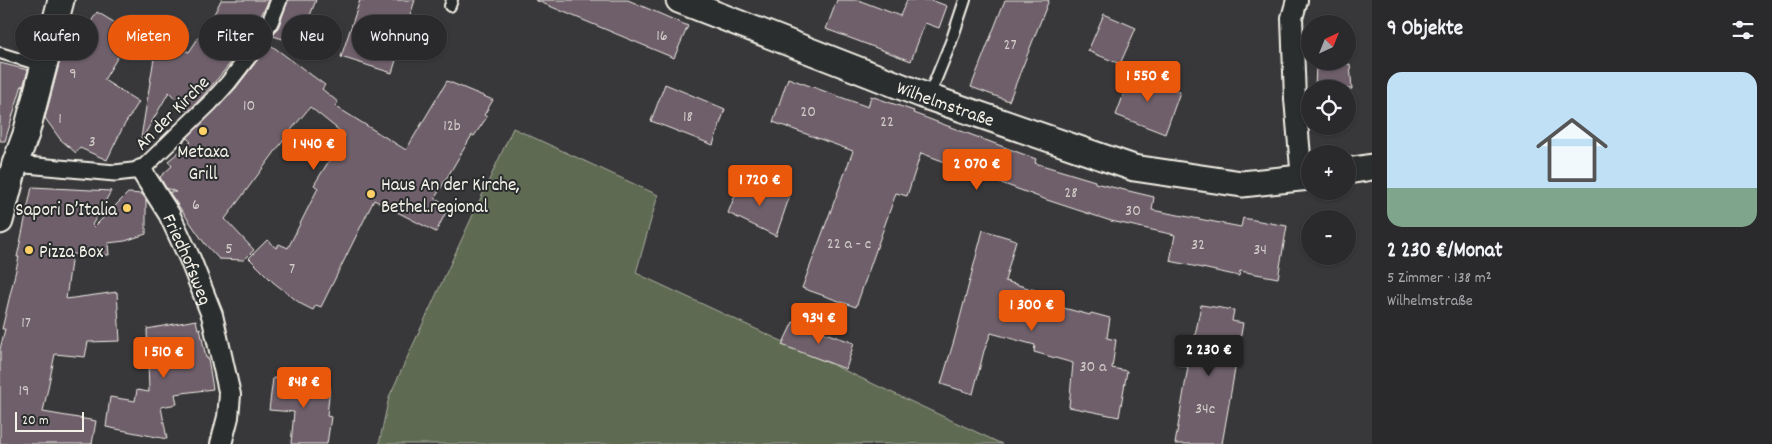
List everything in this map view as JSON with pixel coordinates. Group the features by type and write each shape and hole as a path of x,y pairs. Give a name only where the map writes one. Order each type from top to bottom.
{"street":[{"path":"0,221 3,195 26,134 61,0"},
{"name":"An der Kirche","path":"15,164 115,173 141,170 228,83 252,52 270,22 279,0"},
{"name":"Wilhelmstraße","path":"679,0 928,97 1134,168 1242,184 1301,178"},
{"path":"1297,0 1292,18 1295,99 1301,145"},
{"path":"1356,170 1372,167"},
{"name":"Friedhofsweg","path":"141,170 169,214 183,242 212,315 230,395 228,417 222,444"}],"lane":[{"path":"928,97 951,42 965,0"},
{"path":"0,53 44,66"}],"green space":[{"path":"513,128 658,195 636,273 1002,444 379,444 389,397"}],"building":[{"path":"221,0 269,0 262,15 214,15"},
{"path":"288,0 316,0 310,15 283,15"},
{"path":"360,0 415,0 410,15 355,15"},
{"path":"535,0 628,0 688,26 674,58"},
{"path":"837,0 858,0 900,16 907,0 931,0 947,6 939,28 925,23 911,61 826,29"},
{"path":"1005,0 1049,0 1009,101 971,87"},
{"path":"97,12 108,19 108,60 116,60 104,80 139,102 123,127 107,160 80,148 76,153 60,139 45,118 60,60 98,60 98,15 95,15"},
{"path":"1104,14 1136,28 1120,64 1088,51"},
{"path":"282,17 282,39 273,36"},
{"path":"352,24 352,60 396,60 392,73 342,57"},
{"path":"199,37 199,60 233,60 188,112 169,92 142,139 154,60 189,60 189,52"},
{"path":"272,46 282,53 282,60 291,60 325,85 322,89 338,102 335,106 406,150 447,81 493,100 484,115 487,117 474,136 472,135 435,198 449,206 436,232 374,200 321,307 316,305 313,310 301,304 273,282 249,258 267,240 276,248 279,244 288,248 318,188 314,185 345,135 310,107 292,129 225,219 254,250 244,260 219,259 205,244 169,192 176,192 166,188 160,177 172,166 168,161 191,142 187,138 235,89 257,60 272,60"},
{"path":"0,63 28,70 5,141 0,141"},
{"path":"1316,70 1350,70 1351,80 1315,80"},
{"path":"1132,72 1180,92 1165,134 1116,115"},
{"path":"788,78 868,107 871,96 1036,159 1035,163 1095,181 1095,183 1154,197 1152,210 1241,227 1243,218 1287,226 1278,278 1240,271 1239,276 1170,261 1175,235 1111,221 1047,200 921,153 907,196 896,193 856,307 802,288 853,151 773,122"},
{"path":"665,84 725,109 713,145 651,121"},
{"path":"741,180 766,191 768,186 790,195 776,236 728,213"},
{"path":"32,187 111,191 92,225 94,227 128,193 142,194 146,199 146,234 125,241 108,243 109,255 72,254 66,299 117,292 120,341 88,342 85,357 55,354 43,412 96,421 92,444 0,444 0,349 5,329 2,329 19,257 17,257"},
{"path":"983,230 1016,240 1005,281 1058,297 1056,306 1110,318 1107,338 1116,340 1112,368 1127,371 1119,417 1069,407 1073,363 1034,352 1035,345 991,333 984,351 973,394 941,384"},
{"path":"1201,305 1234,310 1232,321 1243,323 1222,444 1175,444 1188,367 1178,365 1183,339 1194,341"},
{"path":"196,320 198,329 200,328 206,358 208,358 213,389 175,394 177,404 161,407 167,439 106,427 110,397 135,401 137,390 149,392 147,329"},
{"path":"793,322 854,343 846,369 782,345"},
{"path":"273,378 330,386 327,416 331,417 327,444 291,444 294,412 269,410"}],"place":[{"name":"Metaxa Grill","path":"203,131"},
{"name":"Haus An der Kirche, Bethel.regional","path":"371,194"},
{"name":"Sapori D’Italia","path":"127,208"},
{"name":"Pizza Box","path":"29,250"}]}
